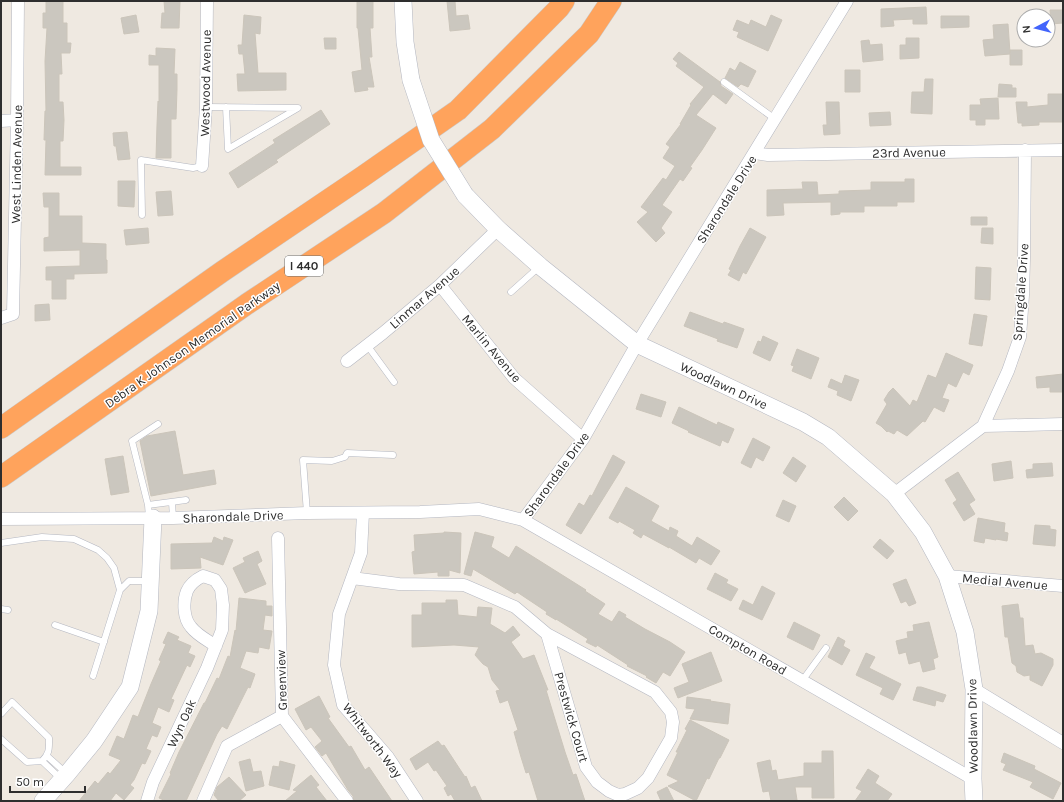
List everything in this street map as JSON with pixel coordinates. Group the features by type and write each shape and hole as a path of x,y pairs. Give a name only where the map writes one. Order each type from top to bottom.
{"highway":[{"path":"1,428 223,271 458,110 559,8 564,1"},
{"name":"Debra K Johnson Memorial Parkway","path":"1,477 248,304 390,208 492,129 588,34 611,1"},
{"path":"588,34 620,1"}],"main road":[{"name":"Woodlawn Drive","path":"403,1 405,42 411,80 431,140 465,195 498,229 540,266 637,344 804,422 828,437 894,494 923,532 947,576 965,632 974,689 974,801"},
{"path":"43,801 65,777 94,741 130,688 149,611 150,514"}],"street":[{"name":"West Linden Avenue","path":"1,318 14,314 18,1"},
{"name":"Westwood Avenue","path":"202,166 206,107 207,1"},
{"name":"Sharondale Drive","path":"1,520 150,514 173,518 307,513 420,512 479,509 523,520 583,439 637,344 847,1"},
{"path":"1,121 17,120"},
{"name":"Springdale Drive","path":"983,426 1008,371 1020,338 1024,280 1025,150"},
{"name":"23rd Avenue","path":"755,153 768,155 1063,150"},
{"name":"Linmar Avenue","path":"347,361 440,286 498,229"},
{"name":"Marlin Avenue","path":"440,286 514,378 583,439"},
{"path":"894,494 983,426 1063,424"},
{"name":"Whitworth Way","path":"363,513 361,553 339,614 334,665 343,705 388,757 417,801"},
{"name":"Compton Road","path":"523,520 973,779"},
{"name":"Greenview","path":"278,538 282,716 347,801"},
{"name":"Wyn Oak","path":"146,801 153,782 207,668 216,646 222,630 224,605 221,588 215,580 203,576 196,579 188,590 185,605 185,617 189,625 196,633 216,646"},
{"name":"Medial Avenue","path":"947,576 1063,586"},
{"name":"Prestwick Court","path":"352,578 399,584 464,585 516,607 547,634 655,692 671,712 673,722 671,738 648,778 638,788 625,794 618,795 609,791 597,782 586,767 547,634"},
{"path":"974,689 1063,743"},
{"path":"203,801 227,746 282,716"}],"lane":[{"path":"724,82 775,119"},
{"path":"206,107 298,108 228,149 226,108"},
{"path":"142,215 141,160 193,168 202,166"},
{"path":"511,292 540,266"},
{"path":"367,345 394,382"},
{"path":"158,424 132,441 150,514 172,502 186,500"},
{"path":"307,513 303,460 332,461 345,457 347,453 393,455"},
{"path":"172,502 173,518"},
{"path":"1,543 42,537 74,539 98,550 107,558 114,568 120,590"},
{"path":"93,676 120,590 129,581 150,581"},
{"path":"55,625 104,642"},
{"path":"802,681 826,648"},
{"path":"1,714 12,702 49,738 49,750 47,756 42,761"},
{"path":"1,739 27,762 42,761 65,777"},
{"path":"47,756 65,777"}],"building":[{"path":"46,1 63,1 63,23 67,23 67,43 71,43 70,53 61,53 62,74 59,74 59,102 63,102 64,120 63,141 60,141 60,167 81,167 81,175 45,175 45,61 47,28 43,28 43,13 46,13"},
{"path":"164,1 180,1 179,28 161,28 162,13 165,13"},
{"path":"357,1 373,1 373,28 370,28 372,57 369,57 374,87 367,87 368,90 355,92 352,72 362,70 357,28"},
{"path":"447,1 455,1 456,16 468,15 470,29 450,31"},
{"path":"926,7 927,24 913,24 913,19 893,20 894,26 881,27 881,9"},
{"path":"1056,10 1063,10 1063,23 1056,24"},
{"path":"136,15 139,32 124,34 121,18"},
{"path":"244,15 261,17 260,34 255,33 258,73 286,73 286,90 238,91 237,74 245,74 243,54 239,54 238,45 242,45"},
{"path":"771,15 782,20 768,51 737,37 739,32 733,30 737,20 749,25 751,20 766,27"},
{"path":"941,16 969,16 969,27 941,28"},
{"path":"1008,24 1010,53 1010,50 1022,50 1022,65 1010,65 1010,54 985,56 983,40 994,39 993,25"},
{"path":"324,38 336,38 336,49 325,49"},
{"path":"906,38 919,38 919,58 900,59 900,45 906,45"},
{"path":"869,40 870,45 882,44 883,60 863,62 861,41"},
{"path":"156,48 175,49 174,74 177,74 176,119 171,119 171,158 156,158 159,65 149,65 149,55 156,56"},
{"path":"679,52 720,82 721,86 733,94 726,104 713,94 696,115 716,128 690,167 692,168 683,181 680,179 662,205 672,212 661,228 665,233 656,242 637,222 648,212 641,207 663,178 666,180 675,166 663,158 670,147 666,144 681,124 691,105 690,104 704,87 676,66 678,63 673,59"},
{"path":"740,62 756,71 748,87 741,84 738,87 725,78 730,68 735,71"},
{"path":"845,70 860,70 860,92 845,92"},
{"path":"925,79 933,79 932,114 911,113 912,92 924,92"},
{"path":"999,84 1012,85 1012,88 1016,88 1016,97 998,97"},
{"path":"1048,94 1063,94 1063,122 1039,122 1039,125 1022,126 1022,123 1018,123 1016,102 1027,102 1027,107 1048,105"},
{"path":"998,98 999,119 985,119 985,125 976,125 976,120 970,120 970,105 981,105 980,99"},
{"path":"826,102 839,102 840,134 824,135 823,125 827,125"},
{"path":"321,110 330,124 276,160 278,162 238,188 229,173 275,143 273,140"},
{"path":"890,112 891,125 870,126 869,113"},
{"path":"127,132 130,159 118,160 116,146 114,146 113,133"},
{"path":"905,179 914,179 914,202 897,202 897,206 864,206 864,212 840,212 840,214 831,215 831,202 783,203 784,215 767,216 767,190 803,189 802,182 817,182 818,195 839,194 839,191 871,190 871,182 905,182"},
{"path":"118,181 135,181 134,207 118,206"},
{"path":"171,191 173,215 158,216 156,192"},
{"path":"43,193 59,193 59,216 82,216 82,243 106,244 107,273 74,274 74,279 66,279 66,299 52,299 52,280 46,280 46,267 80,266 80,250 44,251 44,238 49,237 49,207 44,207"},
{"path":"971,217 987,217 987,225 971,225"},
{"path":"148,228 149,243 126,245 124,230"},
{"path":"750,228 766,237 746,274 743,272 739,281 728,275 731,270 729,269"},
{"path":"982,228 993,228 993,244 981,243"},
{"path":"976,267 991,268 990,300 975,299"},
{"path":"49,304 50,320 35,321 35,305"},
{"path":"690,312 723,324 724,322 744,329 737,348 717,341 718,339 684,326"},
{"path":"974,314 987,316 982,346 969,344"},
{"path":"763,336 778,343 770,361 753,353 758,341 761,342"},
{"path":"797,349 819,358 811,379 792,371 794,366 791,365"},
{"path":"946,353 973,365 969,375 963,372 956,387 948,383 942,398 949,400 944,412 934,407 925,422 923,421 907,436 897,430 894,434 888,431 887,432 876,423 887,404 884,400 893,388 910,406 913,400 917,402 928,375 936,378"},
{"path":"1063,374 1063,392 1050,392 1050,387 1037,388 1036,377"},
{"path":"845,375 859,380 851,401 837,395 838,391 828,387 831,379 842,384"},
{"path":"641,394 666,402 661,417 636,409"},
{"path":"679,407 717,425 718,422 734,429 728,443 722,440 720,446 688,432 689,431 672,423"},
{"path":"175,431 183,475 214,470 216,484 151,496 140,441 147,436"},
{"path":"753,438 770,447 763,461 756,457 751,468 741,463"},
{"path":"613,455 625,462 581,534 566,525 579,503 584,506 590,495 592,496"},
{"path":"123,456 129,492 111,495 105,459"},
{"path":"793,457 806,466 796,482 783,473"},
{"path":"1011,461 1013,478 994,481 992,464"},
{"path":"1052,463 1053,476 1027,478 1026,470 1033,469 1033,464"},
{"path":"958,472 975,500 969,504 975,514 964,521 953,503 957,500 945,480"},
{"path":"626,487 659,506 651,521 669,531 670,527 678,531 676,536 692,546 697,537 720,551 711,565 699,558 696,563 643,534 641,538 633,533 635,530 619,521 618,523 609,518"},
{"path":"844,497 858,511 848,521 834,507"},
{"path":"783,500 796,506 789,522 776,516"},
{"path":"978,518 1005,523 1004,532 1008,533 1007,541 985,538 984,543 974,541"},
{"path":"1035,525 1050,526 1050,529 1056,530 1055,546 1033,544"},
{"path":"444,532 461,533 460,573 449,570 449,576 438,576 438,572 414,574 412,552 415,551 414,535"},
{"path":"475,532 494,537 491,547 509,558 516,546 586,590 585,591 605,604 598,614 612,622 619,611 626,615 625,617 685,652 670,676 663,672 656,683 646,677 647,676 627,666 628,665 597,645 596,647 586,642 588,639 546,614 547,612 517,592 515,594 473,569 471,576 464,574"},
{"path":"214,537 223,541 224,537 233,540 223,565 200,557 201,568 171,569 171,544 212,543"},
{"path":"880,539 894,551 887,559 873,547"},
{"path":"258,551 262,561 257,564 266,584 245,593 233,568 245,562 243,558"},
{"path":"715,573 728,580 726,583 738,589 731,601 707,589"},
{"path":"906,579 916,603 909,606 906,601 901,603 893,584"},
{"path":"762,586 775,593 762,620 739,609 743,600 753,605"},
{"path":"239,598 266,601 266,606 272,606 272,616 265,615 263,630 272,631 269,649 259,647 258,653 246,651 240,668 255,674 250,688 248,687 227,729 222,726 217,734 186,801 166,801 159,798 171,774 170,773 179,752 217,678 219,679 228,656 230,657 235,630 236,631"},
{"path":"446,600 457,600 458,615 477,617 478,607 492,608 490,624 505,633 513,626 520,635 511,642 523,659 534,655 548,690 546,690 573,775 576,774 585,801 538,801 529,772 526,773 521,757 514,732 518,730 508,700 500,703 496,691 500,690 492,680 488,667 475,655 479,647 454,645 412,647 412,615 422,615 422,603 446,603"},
{"path":"1018,604 1020,618 1023,618 1025,646 1033,645 1035,654 1041,653 1053,659 1053,665 1042,686 1030,680 1030,675 1024,676 1017,672 1016,666 1012,663 1008,637 1005,637 1002,606"},
{"path":"794,622 820,635 813,650 787,637"},
{"path":"929,622 938,657 933,659 935,669 923,672 920,661 909,664 906,652 899,654 896,641 908,638 907,632 914,631 913,625"},
{"path":"168,632 179,637 177,640 191,646 188,653 195,656 190,667 187,665 171,699 174,700 169,712 158,707 152,723 161,727 157,737 152,735 146,749 151,751 145,764 142,763 130,785 134,788 124,800 116,793 110,801 79,801 95,781 98,784 108,772 110,774 121,760 109,755 117,736 124,739 133,715 138,717 161,661 159,660 166,644 163,643"},
{"path":"838,637 845,641 843,646 850,650 842,665 828,657"},
{"path":"711,652 722,681 678,698 674,688 689,682 682,664"},
{"path":"866,653 875,657 869,668 901,684 893,700 880,694 883,688 856,675"},
{"path":"917,687 946,695 943,702 936,700 935,706 913,700"},
{"path":"319,696 330,717 328,718 349,747 351,746 365,770 369,767 392,801 354,801 353,796 326,753 322,756 315,747 322,741 311,727 306,730 295,709"},
{"path":"687,697 730,704 728,724 690,719 695,709 686,708"},
{"path":"690,720 729,740 709,779 707,778 696,801 668,786 679,781 667,775 678,752 676,752 687,730 685,729"},
{"path":"438,741 442,746 444,745 465,777 466,776 471,788 475,786 482,801 455,801 451,794 448,796 444,788 447,786 436,770 434,771 428,762 416,770 410,759"},
{"path":"822,751 833,751 834,798 812,798 812,787 795,787 797,800 793,801 771,801 769,791 763,792 757,763 770,760 772,771 776,770 778,780 804,776 804,763 822,763"},
{"path":"1004,753 1035,766 1034,769 1061,783 1053,799 1030,787 1033,782 1003,770 1006,764 1001,762"},
{"path":"250,759 253,772 261,771 264,786 246,791 239,762"},
{"path":"280,761 295,765 289,790 269,785 273,766 279,767"},
{"path":"868,769 879,776 875,783 892,794 887,801 855,801 862,791 856,788"},
{"path":"311,775 319,785 316,787 327,801 285,801 297,791 293,790"},
{"path":"229,777 246,795 239,801 219,801 214,795 217,787"},
{"path":"667,787 674,801 661,801 657,792"}]}
